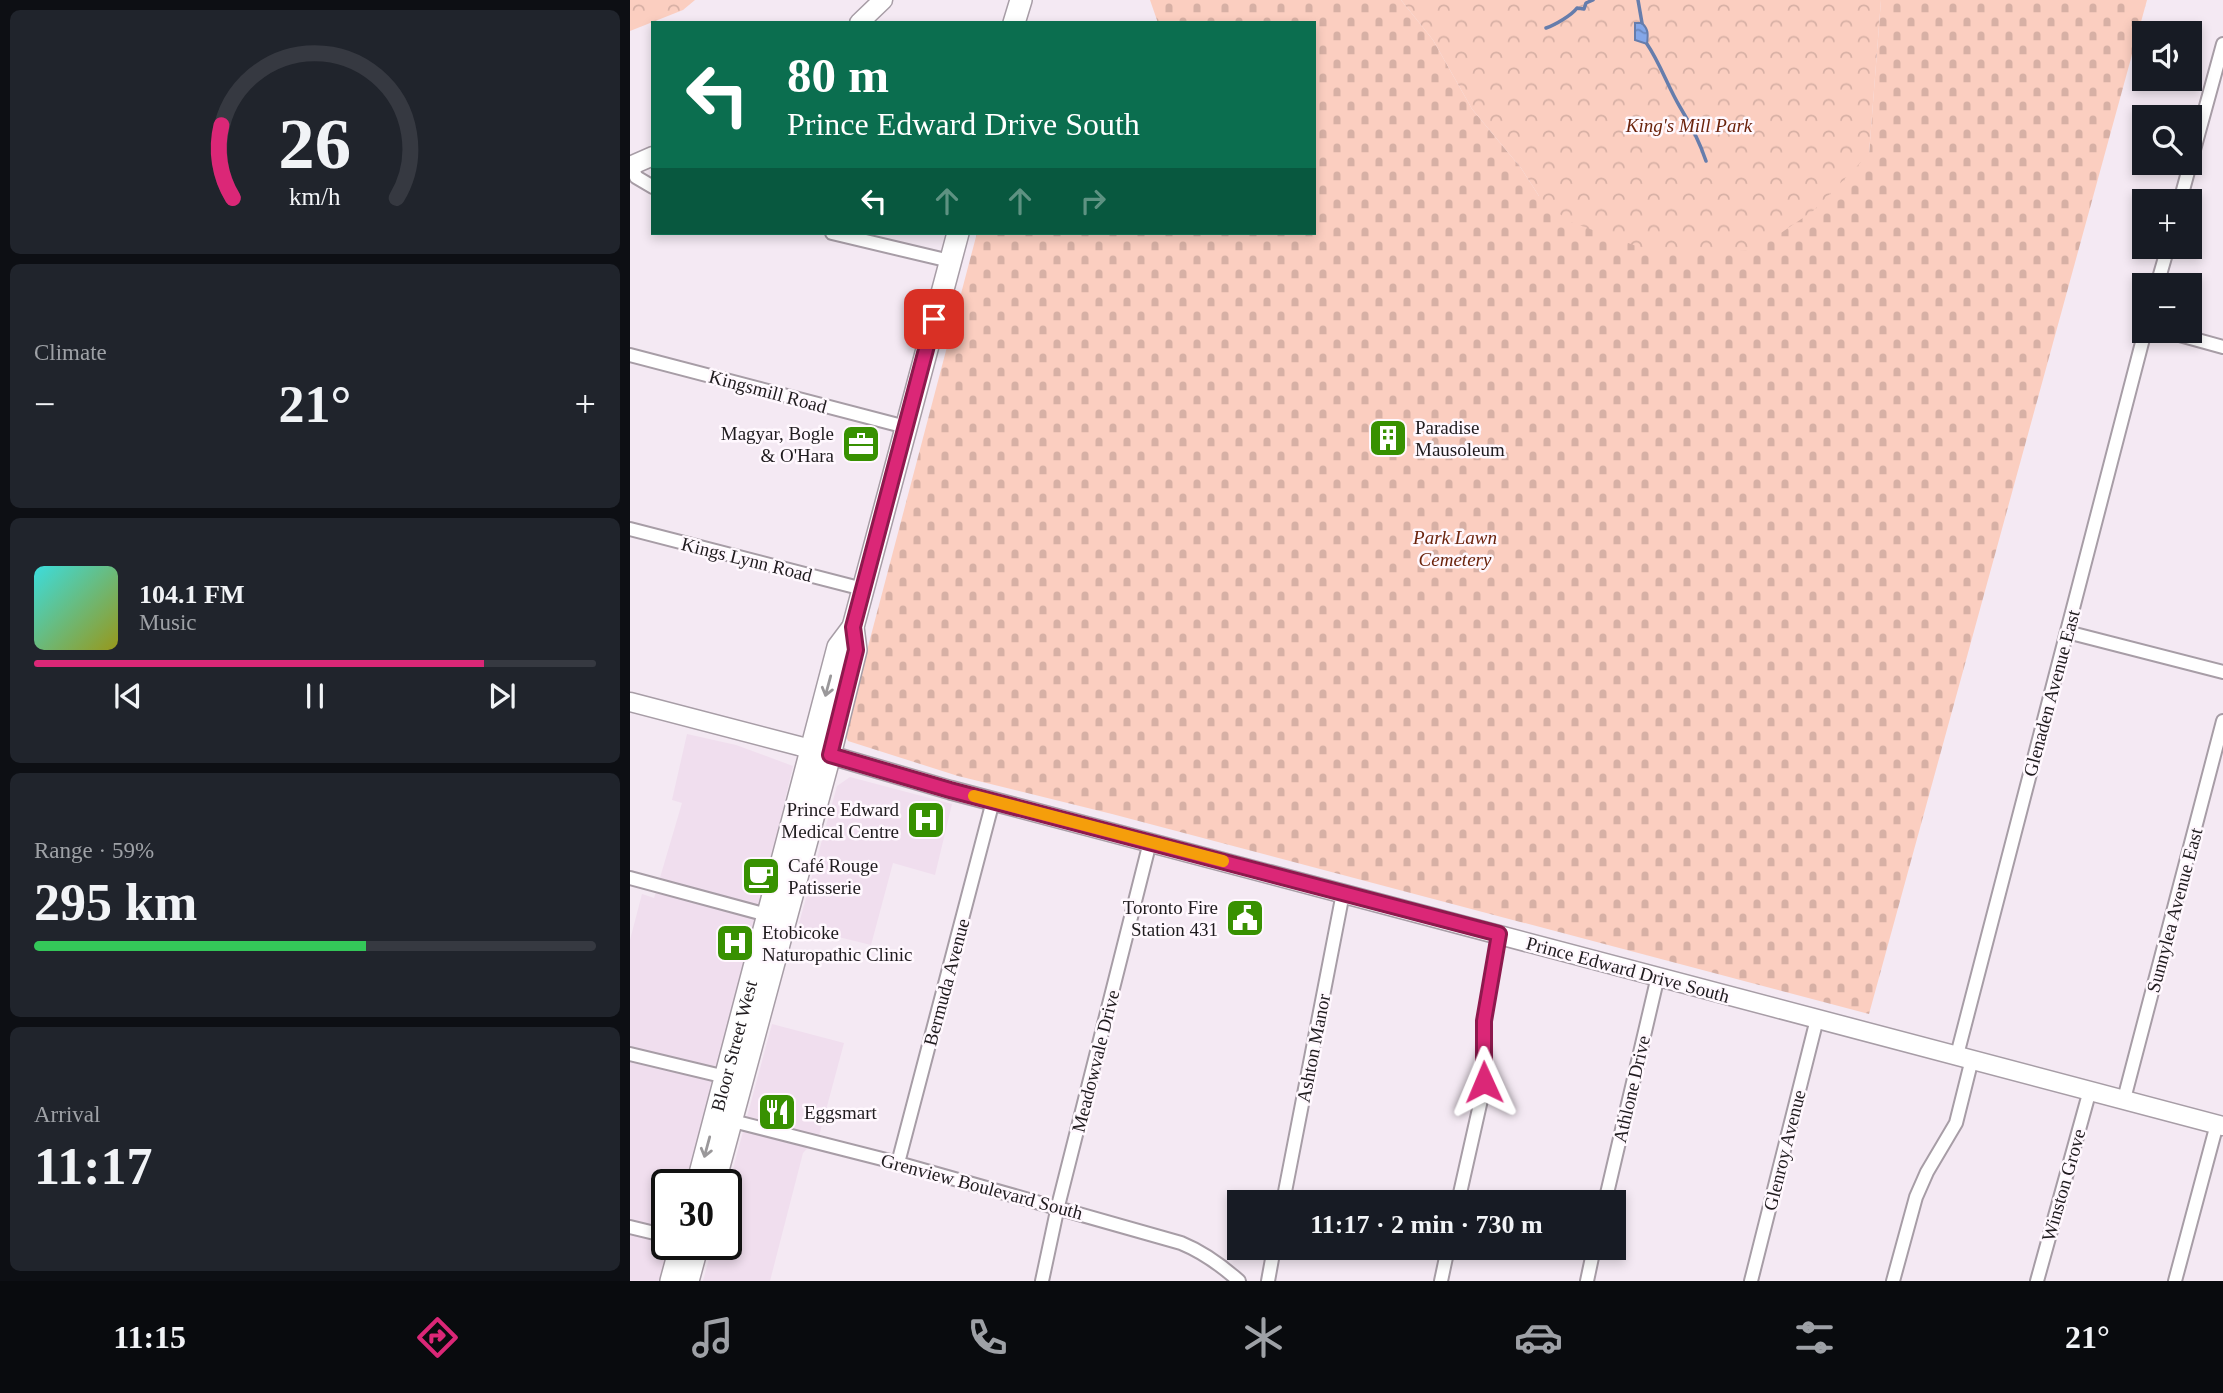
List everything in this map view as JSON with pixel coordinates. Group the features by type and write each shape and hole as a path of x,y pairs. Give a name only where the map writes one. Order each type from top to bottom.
{"main road":[{"path":"1015,21 1021,0"},
{"name":"Bloor Street West","path":"715,1169 723,1119 733,1079 821,752 838,647 853,627 957,235"},
{"name":"Bloor Street West","path":"703,1169 723,1119"},
{"path":"671,1281 677,1260"},
{"path":"688,1281 694,1260"}],"street":[{"path":"861,21 883,0"},
{"path":"2183,189 2223,44"},
{"path":"651,157 631,166 636,177 651,186"},
{"path":"840,235 950,261"},
{"path":"2202,341 2223,347"},
{"name":"Glenaden Avenue East","path":"1893,1281 1916,1197 1927,1172 1956,1123 1964,1057 2067,632 2142,343"},
{"name":"Kingsmill Road","path":"630,355 905,427"},
{"name":"Kings Lynn Road","path":"630,529 863,589"},
{"path":"2067,632 2223,672"},
{"name":"Prince Edward Drive South","path":"630,702 993,801 2220,1125"},
{"name":"Sunnylea Avenue East","path":"2124,1099 2223,721"},
{"name":"Bermuda Avenue","path":"898,1163 993,801"},
{"name":"Meadowvale Drive","path":"1042,1281 1058,1206 1150,842"},
{"path":"630,878 776,917"},
{"name":"Ashton Manor","path":"1285,1190 1343,893"},
{"path":"1461,1190 1483,1091 1484,1021 1499,934"},
{"name":"Athlone Drive","path":"1608,1190 1658,976"},
{"name":"Glenroy Avenue","path":"1751,1281 1817,1019"},
{"path":"630,1054 733,1079"},
{"name":"Winston Grove","path":"2036,1281 2090,1090"},
{"name":"Grenview Boulevard South","path":"723,1119 1058,1206 1195,1248 1220,1264 1238,1281"},
{"path":"2175,1281 2220,1125"},
{"path":"630,1227 651,1232"},
{"path":"1268,1281 1272,1260"},
{"path":"1441,1281 1445,1260"},
{"path":"1587,1281 1591,1260"}],"shaded area":[{"path":"687,734 736,745 793,766 755,928 691,1169 651,1169 651,1260 668,1260 662,1281 630,1281 630,940 642,894 654,898 682,803 672,800"},
{"path":"850,777 952,804 935,875 893,863 871,945 798,927 837,786"},
{"path":"772,1024 844,1043 819,1136 803,1153 770,1281 703,1281 709,1260 742,1260 742,1169 733,1169"}],"green space":[{"path":"630,0 695,0 683,10 630,31"},
{"name":"Park Lawn Cemetery","path":"1150,0 1401,0 1433,40 1472,109 1521,168 1539,196 1869,154 1881,0 2147,0 2141,21 2132,21 2132,55 1869,1014 1112,814 958,776 848,741 845,734 976,235 1316,235 1316,21 1157,21"},
{"name":"King's Mill Park","path":"1401,0 1881,0 1869,154 1813,211 1756,250 1650,251 1568,221 1539,196 1521,168 1472,109 1433,40"}],"water":[{"path":"1635,23 1642,23 1646,28 1647,44 1635,40"}],"waterway":[{"path":"1546,28 1563,20 1577,8 1584,9 1586,3 1593,0"},
{"path":"1638,0 1642,23"},
{"path":"1647,44 1701,146 1706,161"}],"slow traffic":[{"path":"974,796 1223,861"}],"place":[{"name":"Paradise Mausoleum","path":"1388,438"},
{"name":"Magyar, Bogle & O'Hara","path":"861,444"},
{"name":"Prince Edward Medical Centre","path":"926,820"},
{"name":"Café Rouge Patisserie","path":"761,876"},
{"name":"Toronto Fire Station 431","path":"1245,918"},
{"name":"Etobicoke Naturopathic Clinic","path":"735,943"},
{"name":"Eggsmart","path":"777,1112"}],"route":[{"path":"934,319 853,627 856,650 830,755 950,790 1499,934 1484,1021 1484,1082"}]}
